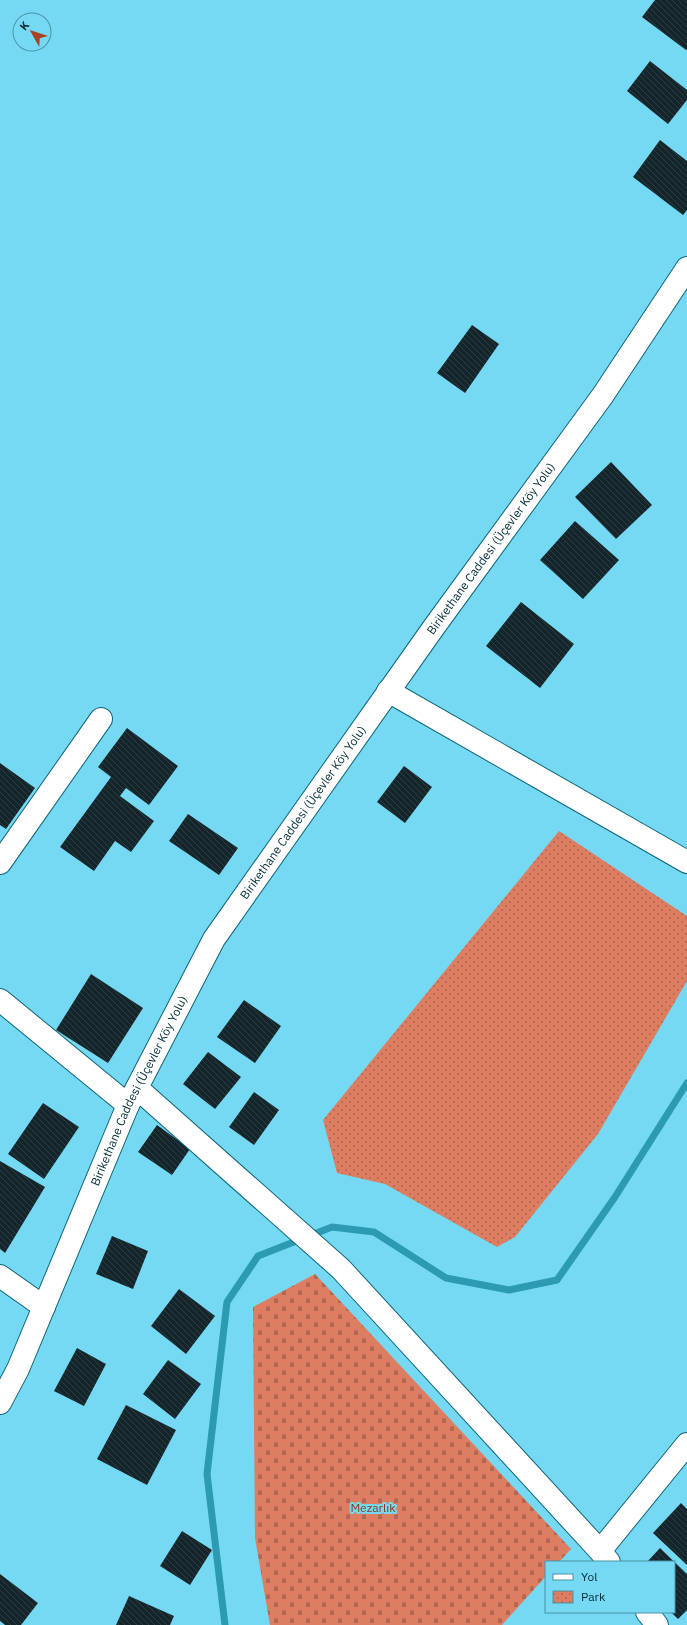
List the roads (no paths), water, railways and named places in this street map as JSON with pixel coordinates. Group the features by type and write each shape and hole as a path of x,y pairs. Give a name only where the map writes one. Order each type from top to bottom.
{"street":[{"name":"Birikethane Caddesi (Üçevler Köy Yolu)","path":"0,1403 18,1369 133,1096 214,939 388,691 603,395 687,268"},
{"path":"388,691 687,862"},
{"path":"0,863 101,719"},
{"path":"0,1000 133,1096 271,1208 341,1269 604,1557 687,1444"},
{"path":"0,1276 44,1307"},
{"path":"648,1613 657,1625"}],"waterway":[{"path":"225,1625 207,1474 227,1302 258,1256 332,1227 374,1232 446,1278 509,1290 557,1280 615,1197 687,1083"}],"park label":[{"name":"Mezarlık","path":"373,1508"}]}
